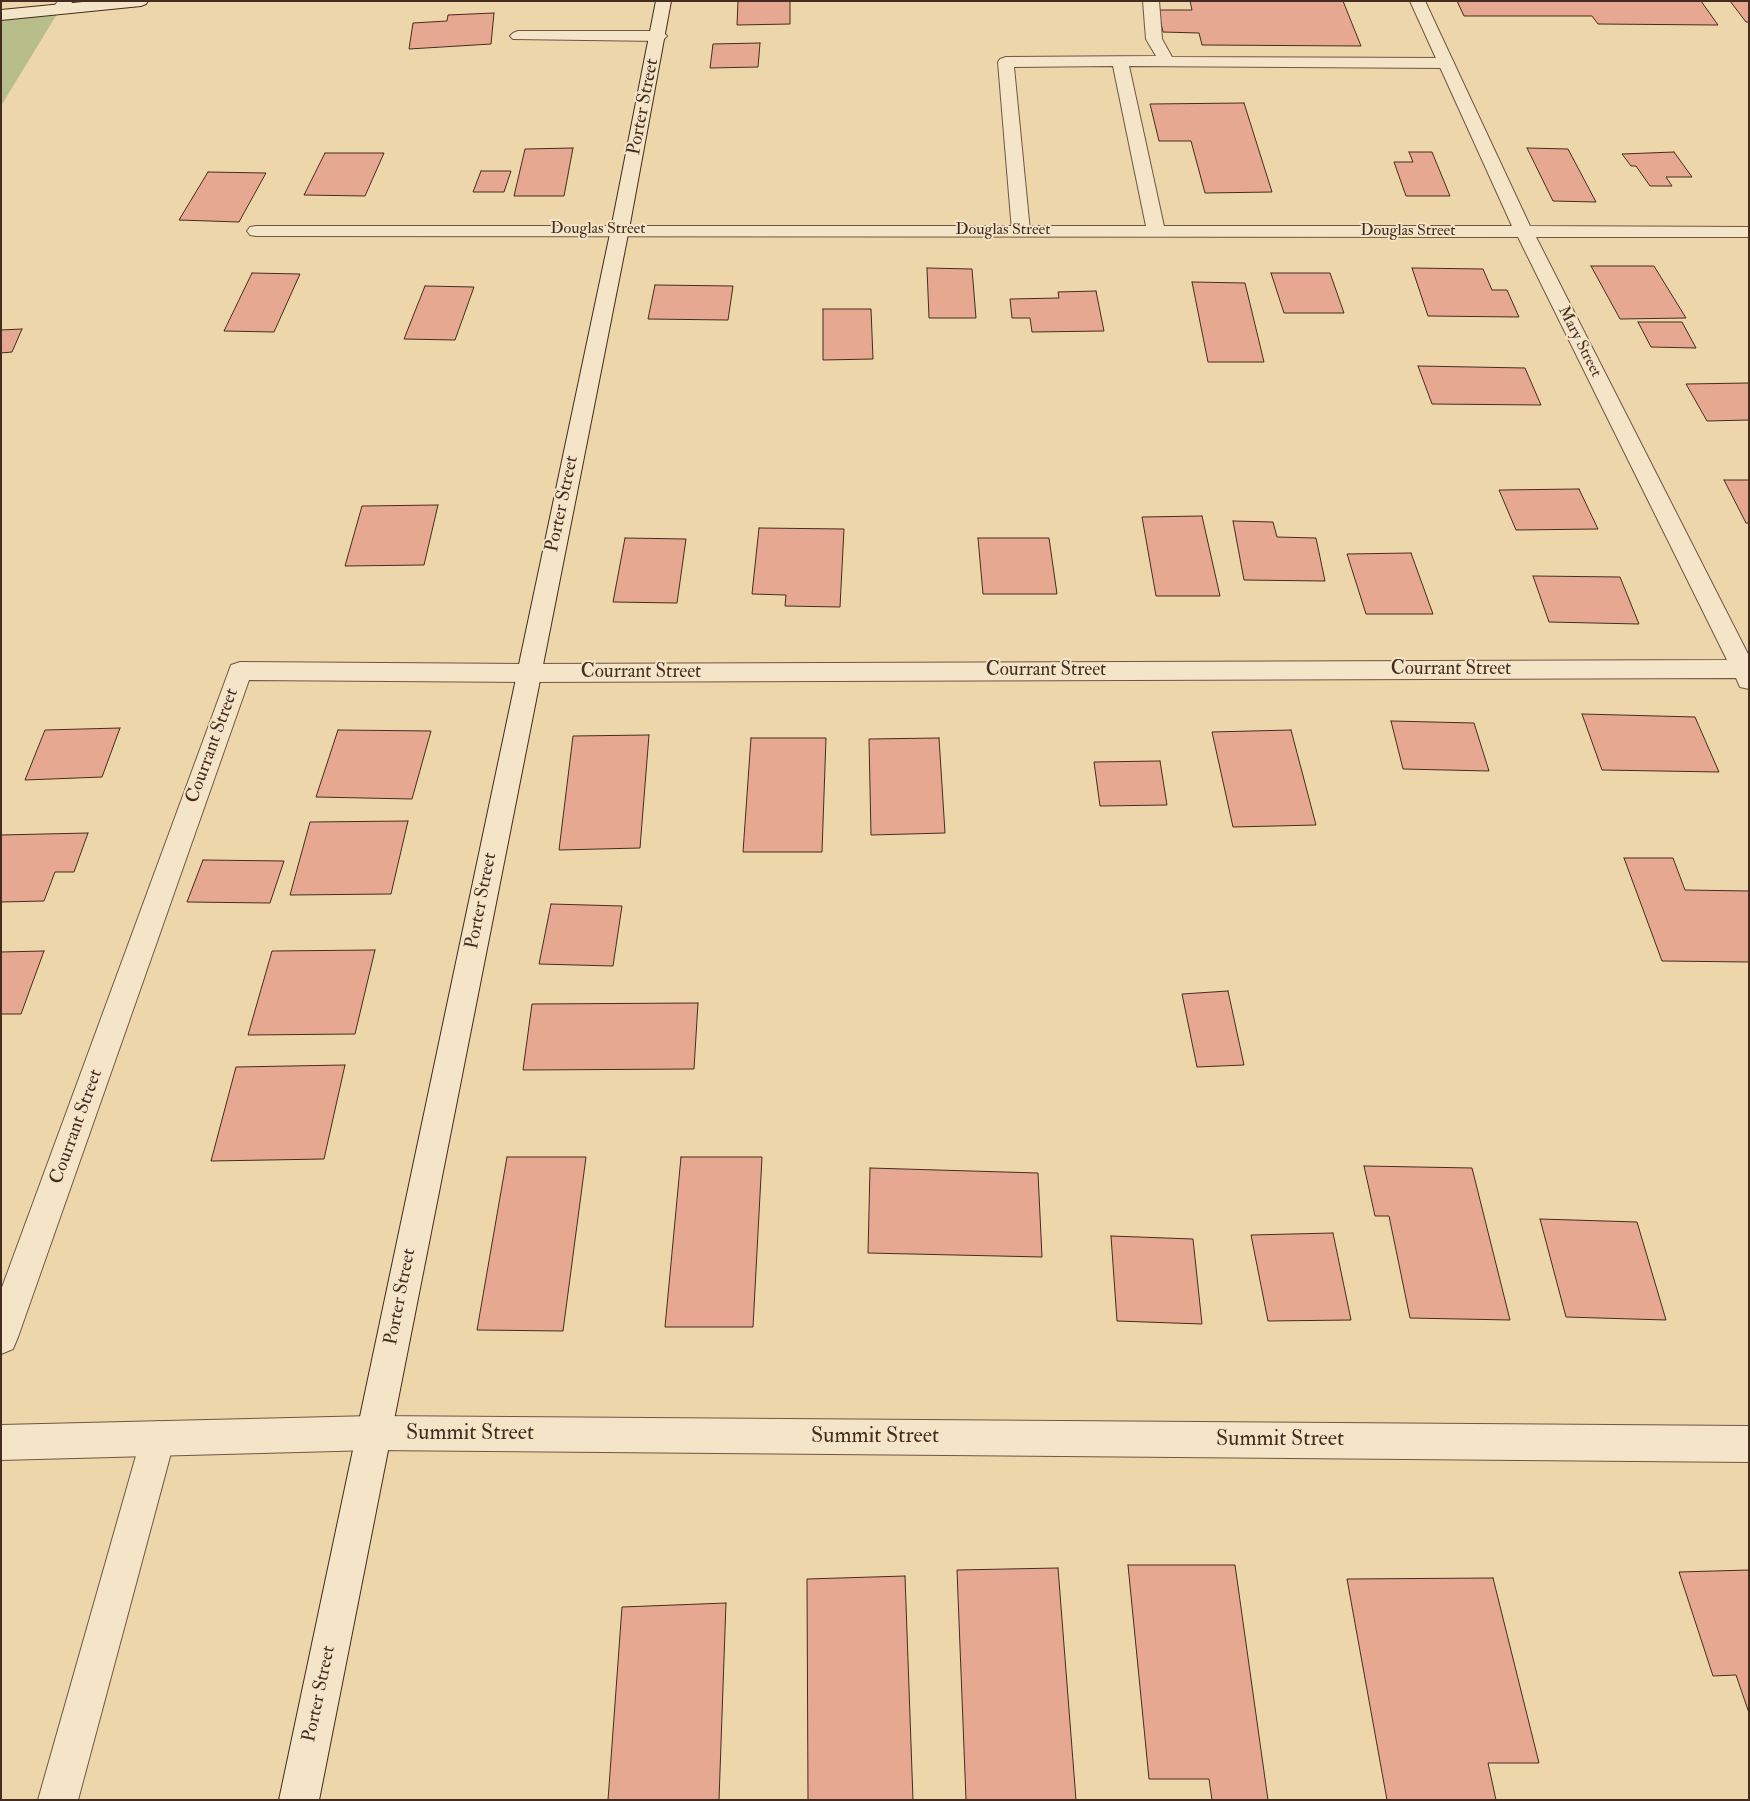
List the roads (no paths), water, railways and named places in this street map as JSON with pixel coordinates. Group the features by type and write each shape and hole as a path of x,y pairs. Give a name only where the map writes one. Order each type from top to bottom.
{"street":[{"path":"1,15 63,5 141,1"},
{"name":"Porter Street","path":"299,1800 620,230 664,1"},
{"path":"1151,1 1154,39 1168,61"},
{"name":"Mary Street","path":"1418,1 1524,232 1747,672"},
{"path":"518,36 658,36"},
{"path":"1120,60 1156,232"},
{"path":"1021,231 1006,62 1120,60 1446,63"},
{"name":"Douglas Street","path":"256,231 1749,232"},
{"name":"Courrant Street","path":"1,1337 240,671 528,673 1747,672"},
{"name":"Summit Street","path":"1,1443 374,1433 1749,1444"},
{"path":"58,1800 158,1438"}]}
